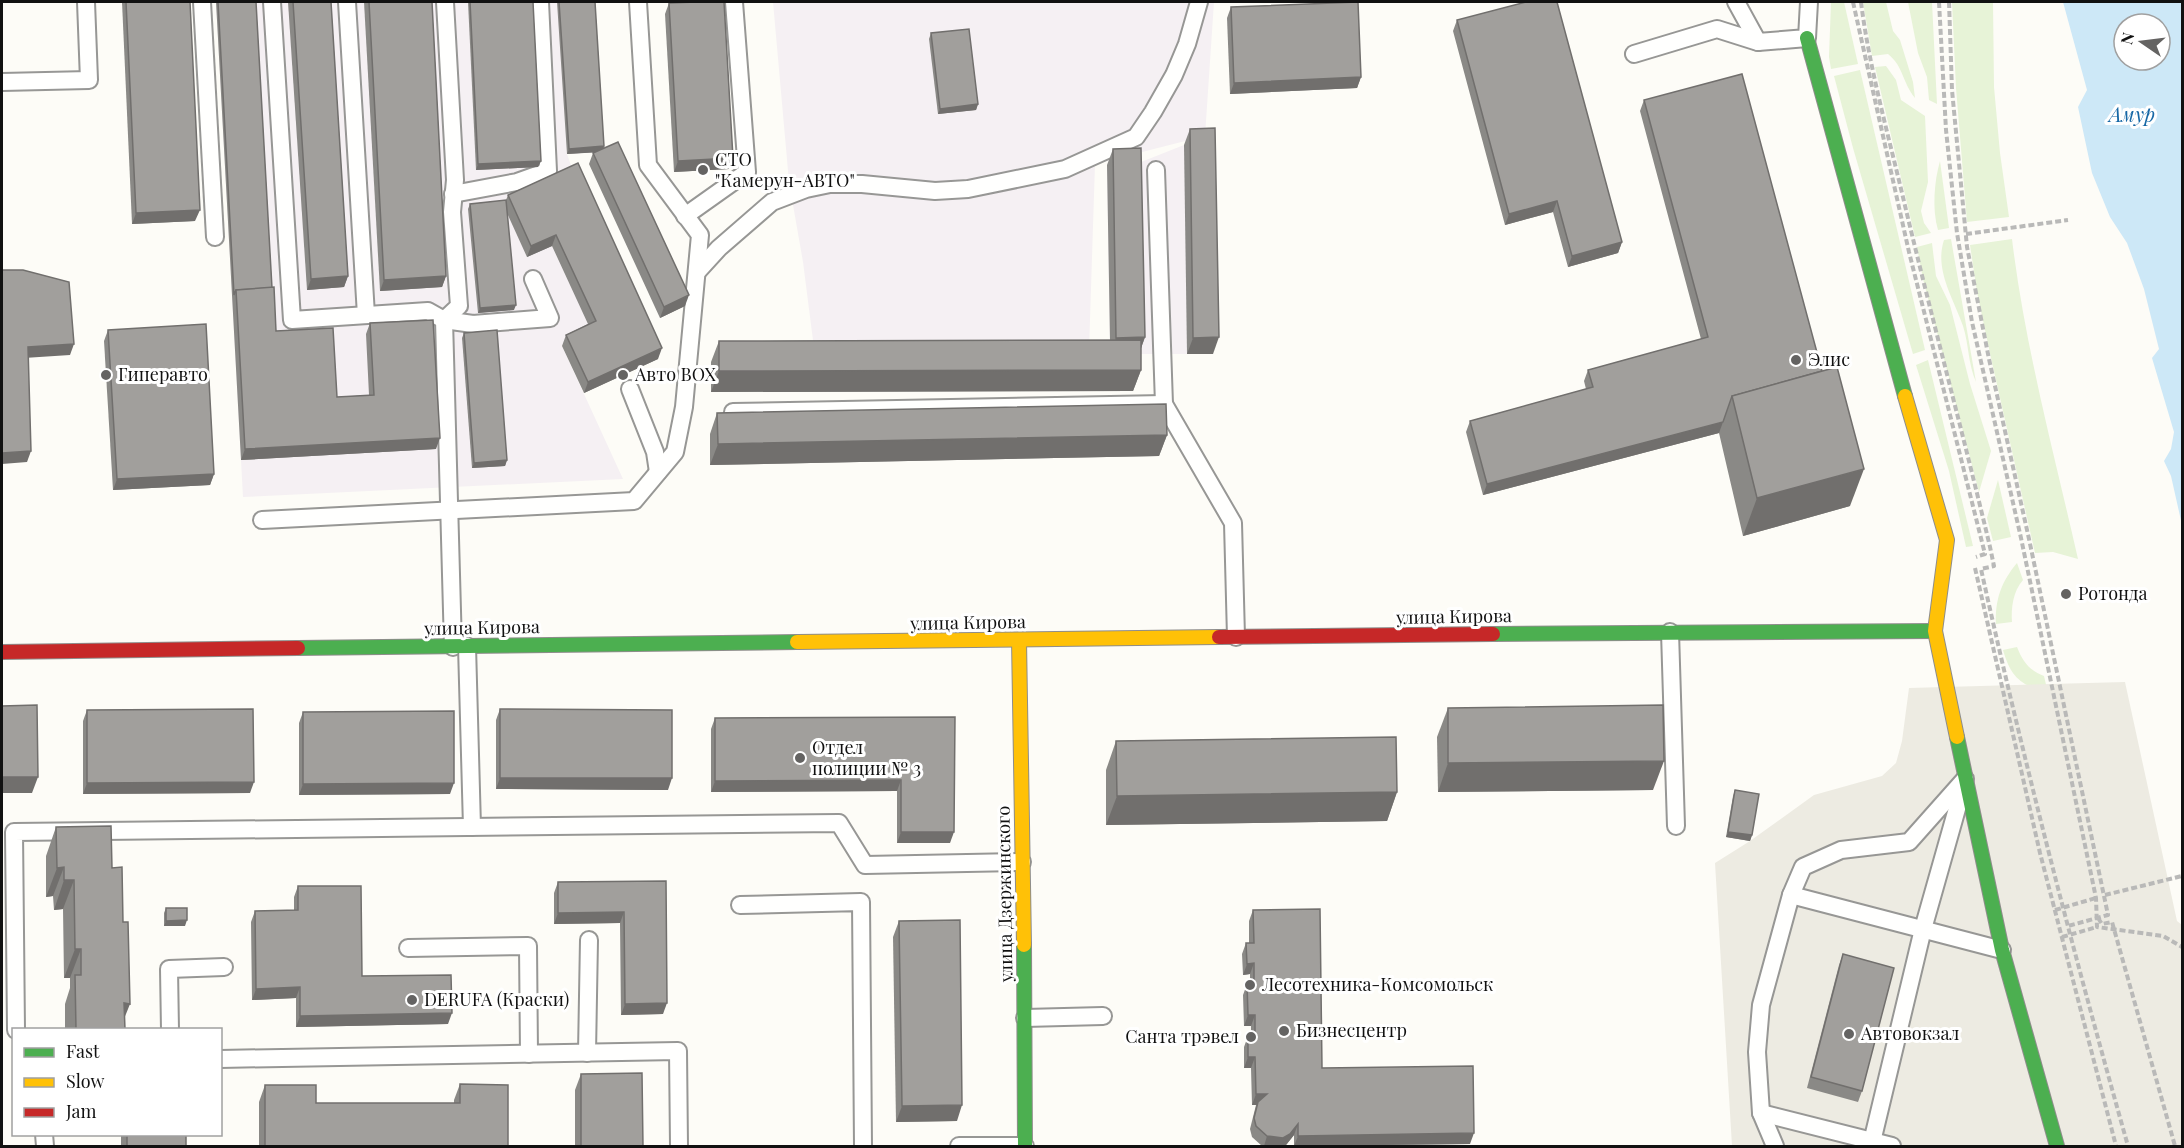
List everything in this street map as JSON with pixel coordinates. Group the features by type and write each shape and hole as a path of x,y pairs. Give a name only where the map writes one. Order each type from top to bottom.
{"street":[{"path":"1807,38 1947,540 1935,631 2002,950 2057,1146"},
{"name":"улица Кирова","path":"2,652 1670,632 1935,631"},
{"name":"улица Дзержинского","path":"1019,640 1025,1146"}],"lane":[{"path":"2,82 89,80 86,2"},
{"path":"202,2 215,237"},
{"path":"272,2 292,320 428,311 444,320 473,324 550,318 533,279"},
{"path":"347,2 366,315"},
{"path":"445,2 455,180 452,212 459,306 444,320 450,511 472,827"},
{"path":"453,194 517,182 548,171 540,2"},
{"path":"262,520 634,501 675,452 684,407 700,235 648,165 638,2"},
{"path":"685,216 747,172 734,2"},
{"path":"697,272 719,248 772,202 806,189 830,184 862,184 935,191 968,189 1065,169 1136,137 1174,75 1187,44 1199,2"},
{"path":"1736,2 1758,42"},
{"path":"1634,54 1717,29 1758,42 1807,38 1809,2"},
{"path":"1156,170 1164,404 1233,523 1236,638"},
{"path":"630,389 654,452 658,472"},
{"path":"733,412 1164,404"},
{"path":"1670,632 1676,826"},
{"path":"1775,1146 1761,1113 1757,1052 1761,1005 1791,895 1803,867 1841,850 1909,842 1965,779"},
{"path":"1871,1144 1923,929 1965,779"},
{"path":"16,1028 8,832 839,823 865,865 1022,862"},
{"path":"1791,895 2002,950"},
{"path":"740,905 861,902 863,1146"},
{"path":"587,1053 589,940"},
{"path":"408,948 528,945 529,1054"},
{"path":"170,1028 169,969 224,967"},
{"path":"1025,1018 1103,1016"},
{"path":"222,1059 678,1052 679,1146"},
{"path":"1761,1113 1871,1144 1892,1146"},
{"path":"959,1146 1025,1146"}],"path":[{"path":"1853,2 1909,252 1985,554 1973,557 2055,910 2116,1146"},
{"path":"1861,2 1870,57 1928,306 1951,387 1990,547 1994,566 1982,569 2016,721 2063,908 2128,1146"},
{"path":"1939,2 1946,130 1957,233 1968,300 2096,898 2097,927"},
{"path":"1949,2 1952,90 1966,234 1989,359 2108,915 2068,926"},
{"path":"1966,234 2068,220"},
{"path":"2105,895 2182,876"},
{"path":"2055,910 2096,898"},
{"path":"2097,918 2102,924 2112,922 2175,1146"},
{"path":"2062,937 2097,927 2163,936 2182,947"}],"shaded area":[{"path":"216,2 593,2 602,152 567,154 574,174 552,246 592,332 562,346 623,479 243,497"},
{"path":"773,2 1214,2 1205,136 1095,164 1089,351 815,356 803,262 789,182"},
{"path":"1184,145 1209,145 1213,354 1110,354 1107,165 1136,164"},
{"path":"2125,682 2177,921 2182,925 2182,1146 1732,1146 1715,863 1814,795 1882,776 1896,763 1902,741 1909,688"}],"green space":[{"path":"1831,2 1844,2 1858,64 1831,69 1829,57"},
{"path":"1863,2 1886,2 1893,31 1900,40 1913,82 1915,98 1900,69 1888,54 1872,56"},
{"path":"1908,2 1932,2 1937,104 1929,100 1927,77 1918,53"},
{"path":"1952,2 1993,2 1994,87 2009,217 1967,222 1956,88"},
{"path":"1886,66 1896,80 1901,100 1925,116 1928,182 1921,211 1924,223 1931,233 1915,237 1875,67"},
{"path":"1860,70 1925,350 1913,354 1834,76"},
{"path":"1940,161 1949,228 1938,230 1934,196"},
{"path":"1951,239 1976,382 1963,326 1946,284 1941,262 1944,240"},
{"path":"2012,239 2032,360 2078,559 2053,552 2035,553 1977,292 1970,245"},
{"path":"1932,243 1936,276 1950,305 1970,384 1991,451 1979,492 1923,279 1917,247"},
{"path":"1928,360 1973,546 1966,547 1949,471 1916,365"},
{"path":"1998,480 2011,537 1993,541 1987,518"},
{"path":"2017,563 2023,580 2013,600 2012,622 1996,624 2000,592"},
{"path":"2017,647 2027,665 2044,676 2048,693 2031,687 2014,674 2003,650"}],"water":[{"name":"Амур","path":"2063,2 2182,2 2182,525 2171,476 2164,461 2171,449 2174,432 2152,358 2159,349 2144,289 2127,243 2110,217 2092,173 2078,107 2087,90"}],"building":[{"path":"126,2 190,2 200,210 136,213"},
{"path":"218,2 256,2 272,288 236,290 234,295"},
{"path":"293,2 331,2 348,276 311,279"},
{"path":"369,2 432,2 446,276 384,280"},
{"path":"470,2 533,2 541,161 478,164"},
{"path":"559,2 595,2 604,146 569,149"},
{"path":"724,2 733,158 678,161 669,3"},
{"path":"1358,2 1361,77 1234,83 1231,7"},
{"path":"1526,2 1557,2 1622,242 1572,256 1557,201 1509,214 1457,20"},
{"path":"969,29 978,104 940,109 931,33"},
{"path":"1742,74 1822,371 1732,396 1723,422 1487,484 1470,421 1593,387 1588,370 1708,337 1644,100"},
{"path":"1215,128 1219,337 1193,338 1190,129"},
{"path":"618,142 689,295 664,307 593,153"},
{"path":"1141,148 1145,337 1116,338 1113,149"},
{"path":"578,163 662,348 588,382 566,335 596,321 556,235 531,246 508,195"},
{"path":"506,200 516,305 480,308 470,204"},
{"path":"2,270 23,270 69,282 74,344 28,347 31,451 2,453"},
{"path":"274,287 276,331 333,328 337,397 374,395 370,323 433,320 440,438 245,449 236,290"},
{"path":"206,324 214,474 117,479 108,330"},
{"path":"497,330 507,460 474,463 464,333"},
{"path":"1141,340 1141,370 719,371 719,341"},
{"path":"1837,367 1864,469 1757,498 1732,396"},
{"path":"1166,404 1167,435 718,444 717,413"},
{"path":"37,705 38,777 2,777 2,706"},
{"path":"1663,705 1664,761 1448,763 1448,708"},
{"path":"253,709 254,782 87,783 87,710"},
{"path":"500,709 672,710 672,778 500,778"},
{"path":"454,711 454,783 303,784 303,712"},
{"path":"955,717 954,832 901,832 901,780 715,781 715,718"},
{"path":"1396,737 1397,792 1117,796 1116,741"},
{"path":"1735,790 1759,794 1752,835 1728,832"},
{"path":"111,826 112,868 122,867 123,922 128,922 130,1004 124,1003 125,1028 76,1028 75,975 81,975 81,949 75,949 74,880 64,880 64,867 57,868 56,827"},
{"path":"666,881 667,1003 625,1004 624,912 558,913 558,882"},
{"path":"298,886 361,886 362,976 451,975 452,1013 300,1016 300,987 256,989 255,911 298,910"},
{"path":"166,908 187,908 187,920 166,921"},
{"name":"Бизнесцентр","path":"1320,909 1322,1068 1473,1066 1474,1133 1298,1136 1298,1124 1290,1134 1283,1138 1267,1136 1256,1126 1254,1118 1258,1102 1267,1094 1256,1094 1255,1057 1248,1057 1248,1036 1255,1036 1255,1015 1248,1015 1247,984 1254,984 1254,963 1247,964 1246,943 1254,943 1253,910"},
{"path":"960,920 962,1105 902,1106 899,921"},
{"name":"Автовокзал","path":"1843,954 1894,968 1862,1091 1811,1077"},
{"path":"642,1073 643,1146 581,1146 581,1074"},
{"path":"460,1084 508,1085 508,1146 265,1146 265,1085 316,1085 316,1103 460,1103"},
{"path":"127,1136 186,1136 186,1146 127,1146"}],"traffic: fast":[{"path":"1807,38 1905,396"},
{"path":"1493,634 1935,631"},
{"path":"298,648 797,642"},
{"path":"1957,737 2002,950 2057,1146"},
{"path":"1024,945 1025,1146"}],"traffic: slow":[{"path":"1905,396 1947,540 1935,631 1957,737"},
{"path":"797,642 1219,637"},
{"path":"1019,640 1024,945"}],"traffic: jam":[{"path":"1219,637 1493,634"},
{"path":"2,652 298,648"}],"place":[{"name":"СТО \"Камерун-АВТО\"","path":"703,170"},
{"name":"Элис","path":"1796,360"},
{"name":"Гиперавто","path":"106,375"},
{"name":"Авто BOX","path":"623,375"},
{"name":"Ротонда","path":"2066,594"},
{"name":"Отдел полиции № 3","path":"800,758"},
{"name":"Лесотехника-Комсомольск","path":"1250,985"},
{"name":"DERUFA (Краски)","path":"412,1000"},
{"name":"Бизнесцентр","path":"1284,1031"},
{"name":"Автовокзал","path":"1849,1034"},
{"name":"Санта трэвел","path":"1251,1037"}]}
